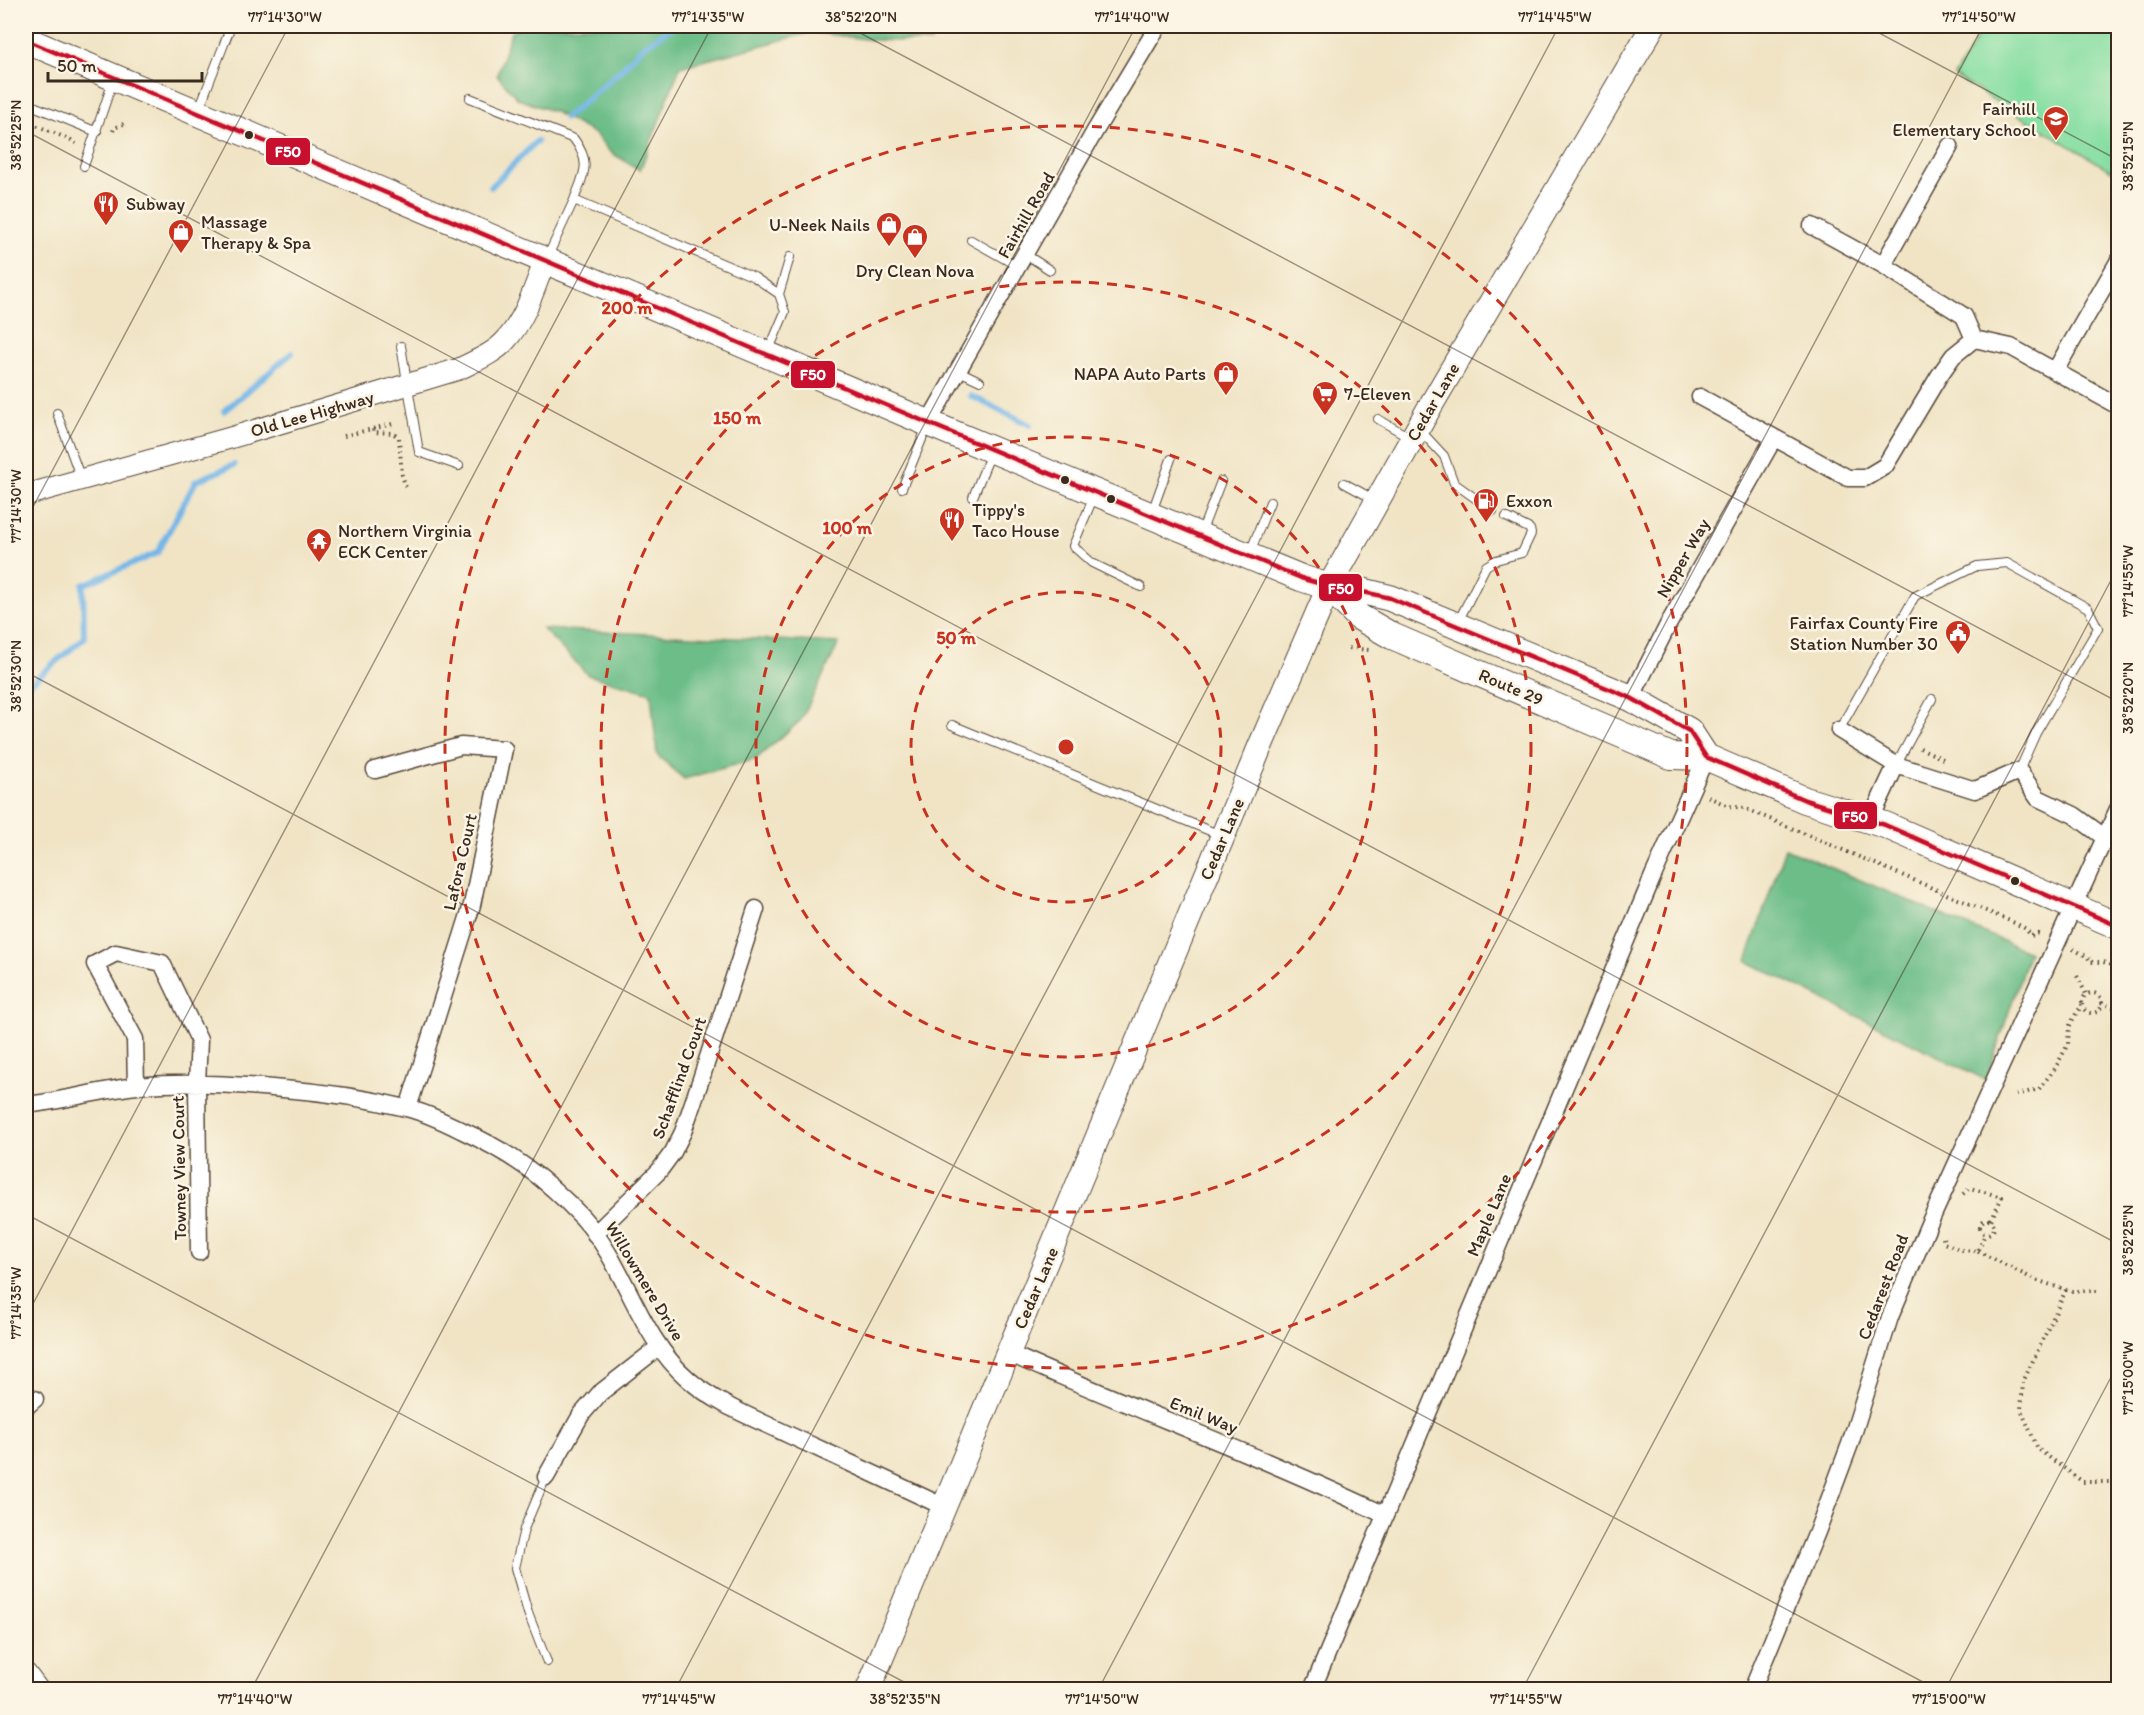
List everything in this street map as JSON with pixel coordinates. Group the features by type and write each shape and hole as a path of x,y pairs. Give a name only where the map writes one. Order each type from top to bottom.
{"main road":[{"name":"Cedar Lane","path":"868,1689 1329,587 1415,433 1653,26"},
{"name":"Route 29","path":"26,40 766,355 1248,555 1329,587 1358,590 1390,598 1631,698 1689,731 1706,757"},
{"name":"Route 29","path":"1329,587 1359,617 1392,636 1671,756 1706,757 1805,800 1885,825 2118,926"}],"street":[{"name":"Fairhill Road","path":"928,423 1158,26"},
{"path":"1884,265 1950,146"},
{"path":"1812,226 1884,265 1964,316 1974,339"},
{"name":"Old Lee Highway","path":"26,495 408,386 459,369 490,353 506,341 525,311 545,261"},
{"path":"2055,371 2118,262"},
{"path":"1974,339 2011,347 2118,406"},
{"path":"1700,397 1848,478 1865,478 1885,466 1953,356 1974,339"},
{"name":"Nipper Way","path":"1631,698 1669,622 1774,438"},
{"path":"1839,730 1896,765 1975,790 2019,771 2038,798 2074,815 2104,837"},
{"name":"Lafora Court","path":"375,770 461,746 504,749 472,905 408,1108"},
{"name":"Maple Lane","path":"1312,1689 1690,790 1706,757"},
{"path":"1870,821 1896,765"},
{"name":"Cedarest Road","path":"1752,1689 1850,1444 1890,1317 1929,1224 2075,908 2118,808"},
{"name":"Schafflind Court","path":"595,1234 659,1171 673,1152 683,1132 756,909"},
{"name":"Towney View Court","path":"136,1086 135,1039 95,964 116,953 162,963 199,1040 197,1083 199,1252"},
{"name":"Willowmere Drive","path":"26,1105 136,1086 197,1083 333,1093 408,1108 446,1123 491,1144 522,1163 554,1188 595,1234 659,1347 676,1369 691,1382 756,1419 944,1507"},
{"path":"546,1477 581,1415 600,1393 659,1347"},
{"name":"Emil Way","path":"1008,1353 1070,1381 1268,1462 1385,1515"},
{"path":"26,1674 38,1689"}],"lane":[{"path":"197,114 231,26"},
{"path":"84,166 114,78"},
{"path":"470,98 574,139 584,152 586,169 545,261"},
{"path":"26,103 97,132"},
{"path":"574,200 754,277 779,294"},
{"path":"971,240 1050,270"},
{"path":"766,355 785,312 779,294 790,257"},
{"path":"401,345 419,452 459,466"},
{"path":"958,371 980,381"},
{"path":"57,413 81,479"},
{"path":"1378,419 1415,433 1444,456 1454,483 1493,511"},
{"path":"902,488 928,423"},
{"path":"973,497 992,449"},
{"path":"1150,514 1171,459"},
{"path":"1200,535 1221,481"},
{"path":"1344,483 1377,501"},
{"path":"1096,492 1073,546 1092,563 1141,587"},
{"path":"1248,555 1270,502"},
{"path":"1456,625 1486,566 1496,560 1522,553 1531,534 1530,529 1506,517"},
{"path":"1839,730 1915,596 1977,566 2007,563 2088,608 2098,628 2036,733 2019,771"},
{"path":"1896,765 1932,699"},
{"path":"952,725 1223,836"},
{"path":"546,1477 524,1528 515,1568 528,1613 547,1662"}],"path":[{"path":"26,121 76,144"},
{"path":"111,136 114,128 124,124"},
{"path":"344,436 392,424"},
{"path":"373,429 374,432 393,433 399,438 402,475 406,489"},
{"path":"1349,648 1371,651"},
{"path":"1690,790 1729,806 1744,808 2017,924 2026,929 2031,936 2038,934 2059,942 2088,957 2090,962 2103,962 2118,967"},
{"path":"2077,976 2086,994"},
{"path":"2016,1095 2039,1089 2056,1067 2068,1044 2069,1027 2082,1006 2082,999 2086,994 2098,995 2101,1004"},
{"path":"2082,1006 2086,1011 2093,1012 2101,1004"},
{"path":"2101,1004 2118,1009"},
{"path":"1958,1198 1970,1188 2002,1197 1991,1220"},
{"path":"1985,1234 1993,1231 1994,1226 1991,1220"},
{"path":"1985,1234 1981,1231 1980,1224 1991,1220"},
{"path":"1943,1234 1944,1243 1961,1250 1978,1251 2033,1279 2066,1290 2100,1291"},
{"path":"1978,1251 1985,1234"},
{"path":"2066,1290 2023,1382 2021,1410 2038,1449 2083,1482 2118,1482"}],"green space":[{"path":"525,26 926,26 931,42 872,40 812,32 680,67 640,170 610,152 595,134 555,112 518,99 497,75 511,32"},
{"path":"1984,26 2118,26 2118,175 1954,76"},
{"path":"543,629 839,643 801,720 756,759 684,779 657,755 651,693 588,675"},
{"path":"1785,848 2029,952 1986,1080 1746,961"}],"waterway":[{"path":"565,118 622,69 641,48 674,26"},
{"path":"491,187 537,141"},
{"path":"224,411 292,353"},
{"path":"971,396 1030,425"},
{"path":"26,687 84,638 83,585 157,553 196,481 234,465"}],"transit line":[{"name":"F50","path":"26,40 928,423 1301,578 1390,598 1631,698 1689,731 1706,757 1805,800 1885,825 2118,926"}],"place":[{"name":"Fairhill Elementary School","path":"2056,142"},
{"name":"Subway","path":"106,227"},
{"name":"U-Neek Nails","path":"889,248"},
{"name":"Massage Therapy & Spa","path":"181,255"},
{"name":"Dry Clean Nova","path":"915,260"},
{"name":"NAPA Auto Parts","path":"1226,397"},
{"name":"7-Eleven","path":"1325,417"},
{"name":"Exxon","path":"1486,524"},
{"name":"Tippy's Taco House","path":"952,543"},
{"name":"Northern Virginia ECK Center","path":"319,564"},
{"name":"Fairfax County Fire Station Number 30","path":"1958,656"}]}
